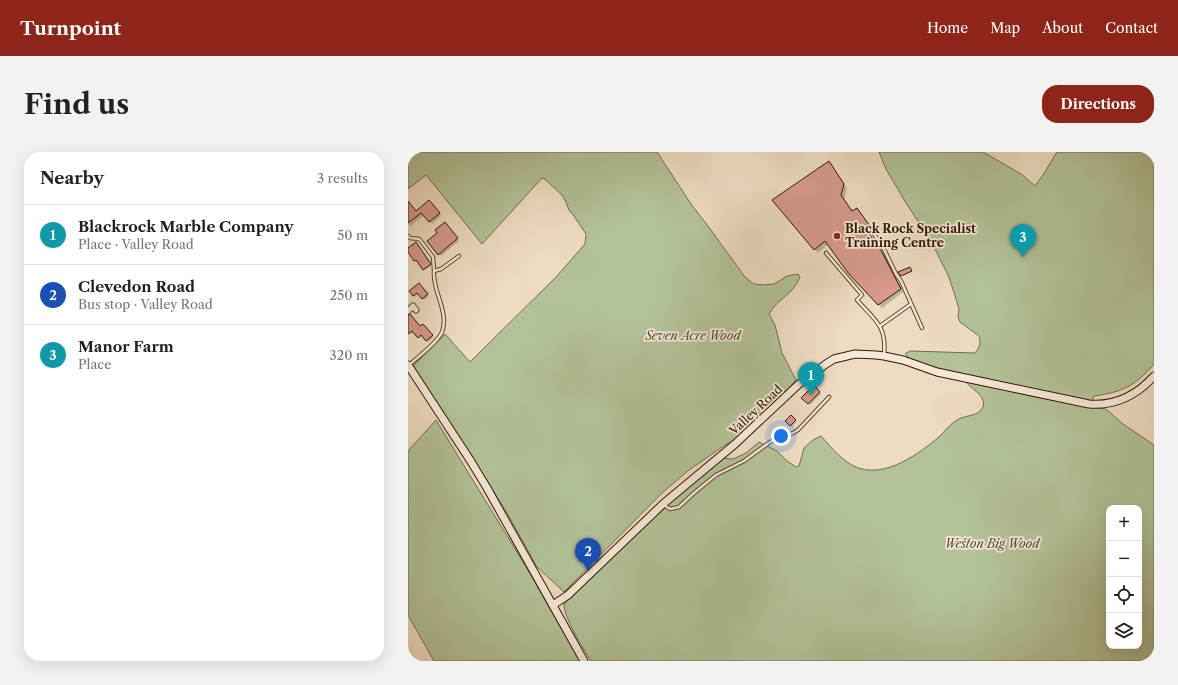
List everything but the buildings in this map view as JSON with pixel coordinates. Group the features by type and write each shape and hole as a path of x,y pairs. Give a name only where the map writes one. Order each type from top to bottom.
{"street":[{"path":"408,311 413,306 416,310"},
{"name":"Valley Road","path":"553,605 568,595 663,504 735,444 799,384 834,359 855,354 876,354 903,360 937,372 1089,404 1106,404 1125,398 1145,386 1154,376"},
{"path":"408,365 487,488 584,661"}],"lane":[{"path":"874,234 883,247 901,281 922,328"},
{"path":"408,236 410,238 419,239 433,257 433,273 444,317 443,330 439,337 408,365"},
{"path":"826,253 862,295 857,300 880,326 885,341 884,356"},
{"path":"434,270 441,269 460,256"},
{"path":"880,326 912,304"},
{"path":"663,504 670,509 679,507 716,475 754,454 770,442 798,430 829,397"}],"green space":[{"name":"Seven Acre Wood","path":"408,152 657,152 691,204 745,277 754,284 764,285 774,284 787,276 798,274 800,277 793,288 769,314 775,325 782,353 796,380 762,420 735,444 728,443 689,470 663,492 564,592 537,567 507,513 414,369 414,365 445,334 470,362 557,276 585,244 586,234 569,210 562,195 542,178 482,244 426,175 408,189"},
{"path":"879,152 983,152 1021,174 1035,186 1057,152 1154,152 1154,364 1141,378 1128,387 1094,396 1092,401 938,369 910,359 905,354 910,351 975,353 980,345 980,338 960,322 958,317 959,309 949,277 931,241 886,169"},
{"name":"Weston Big Wood","path":"965,381 1036,397 1106,409 1123,424 1154,445 1154,661 591,661 570,624 564,604 644,527 663,504 718,458 733,459 746,453 759,442 777,451 787,461 796,467 799,466 804,448 813,440 821,436 836,453 847,462 859,468 871,470 883,469 907,460 929,445 960,418 978,413 983,407 984,403 983,399"},
{"path":"436,420 531,575 580,661 434,661 408,615 408,451"}],"place":[{"name":"Black Rock Specialist Training Centre","path":"837,236"},
{"name":"Manor Farm","path":"1023,257"},
{"name":"Blackrock Marble Company","path":"811,395"},
{"name":"Clevedon Road","path":"588,571"}]}
